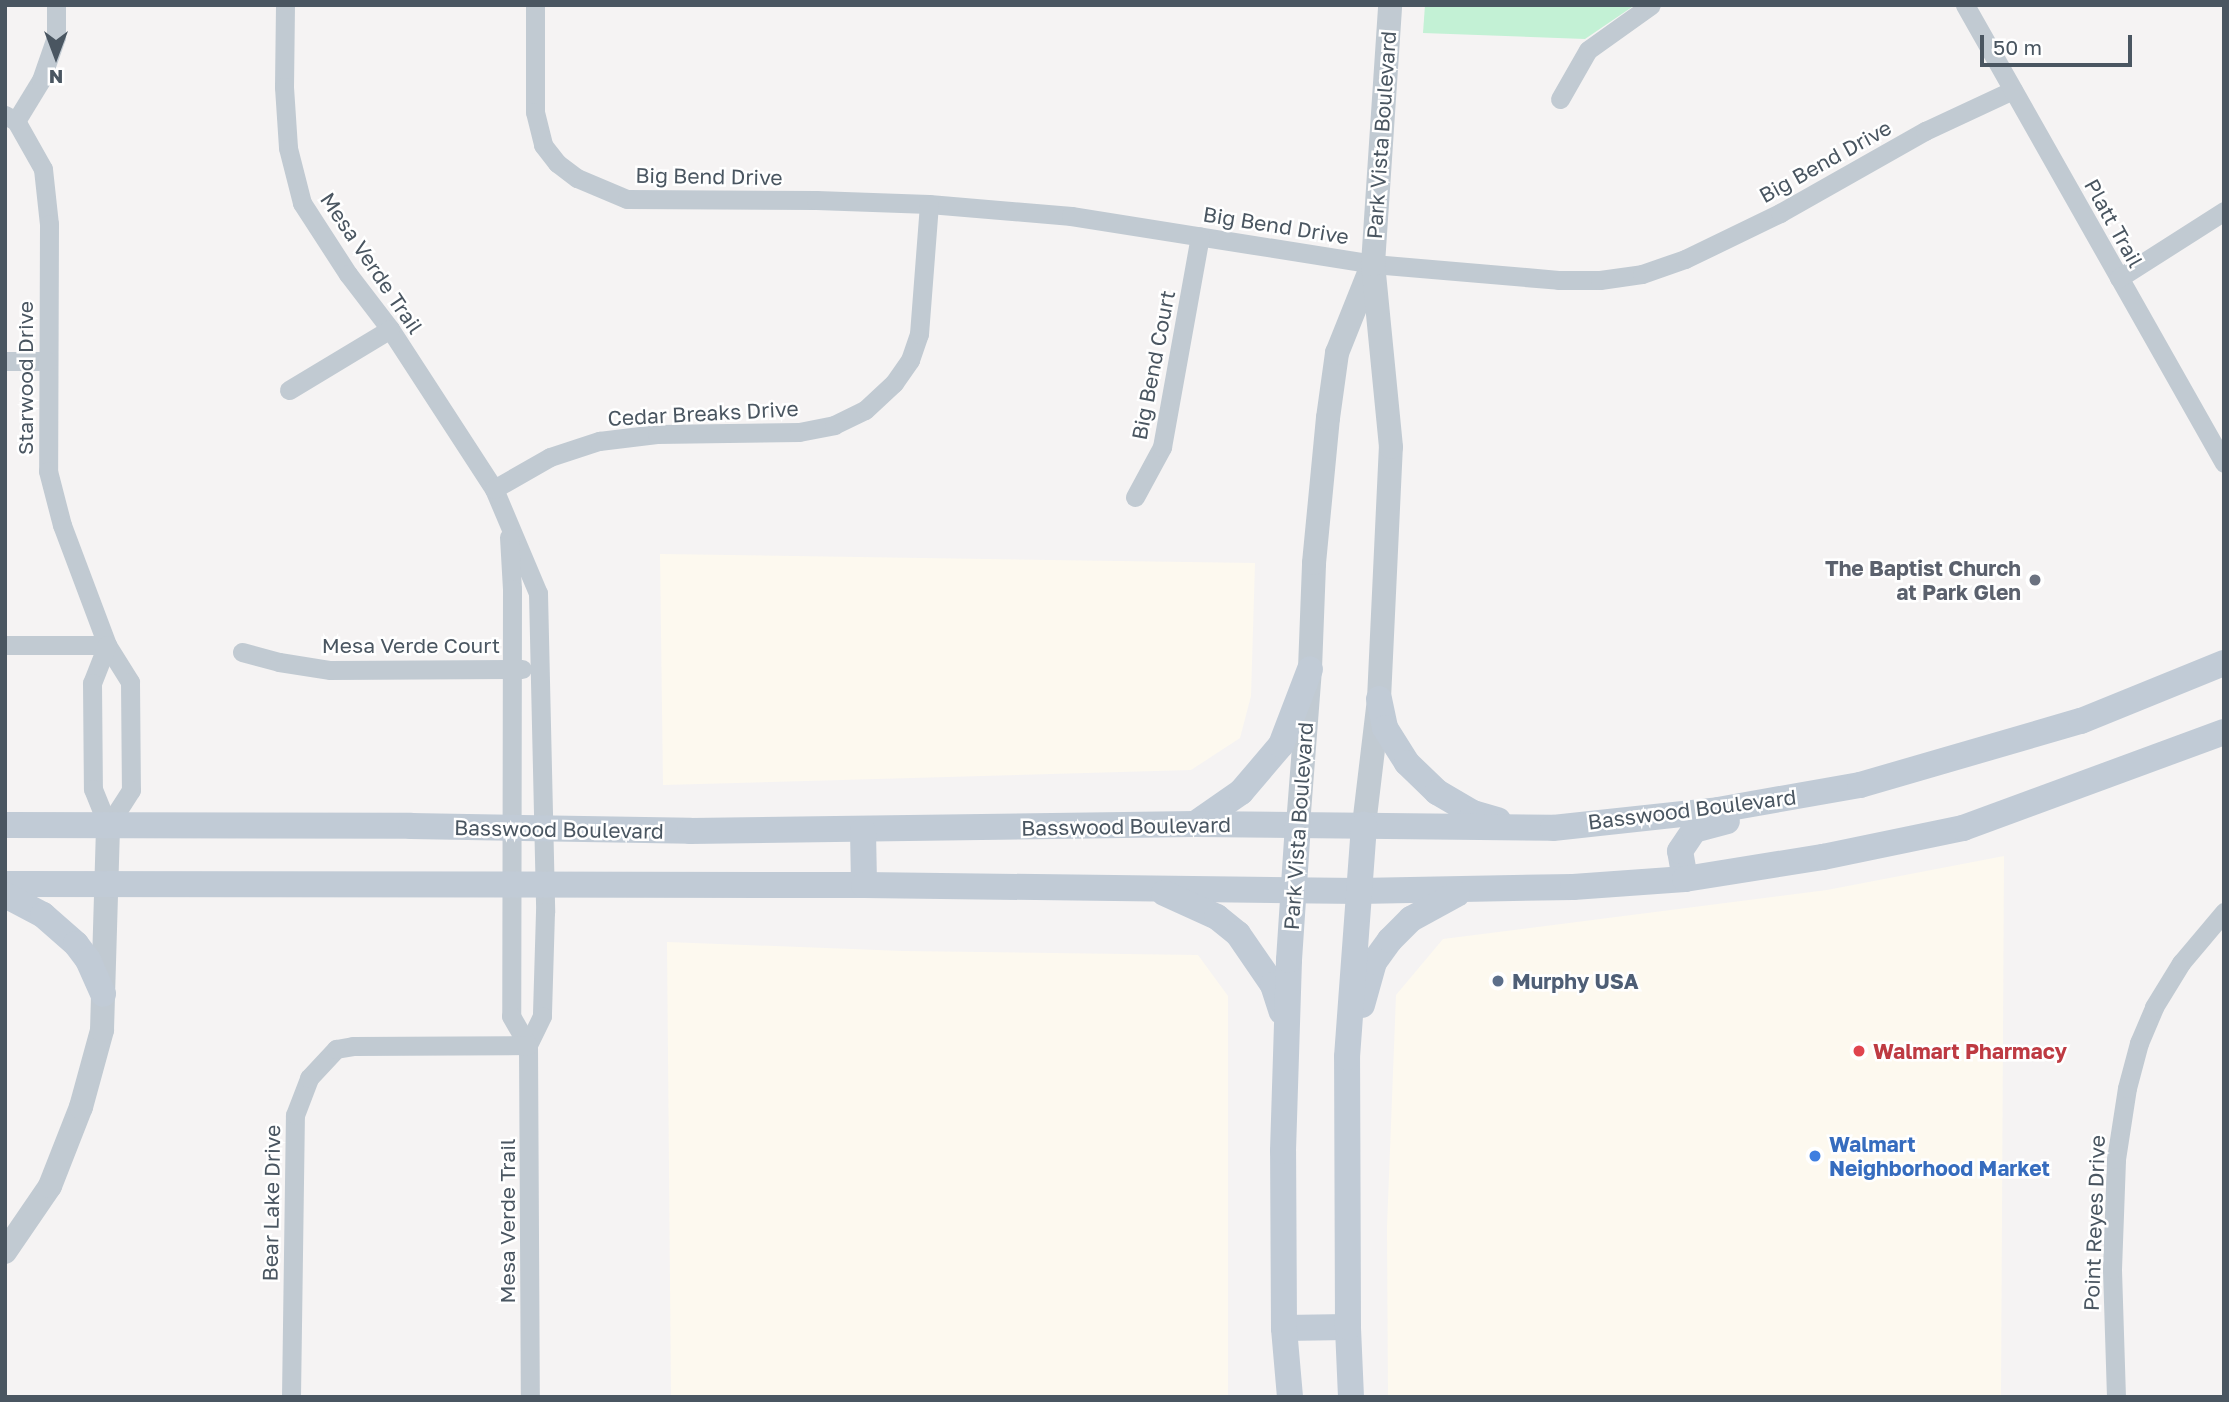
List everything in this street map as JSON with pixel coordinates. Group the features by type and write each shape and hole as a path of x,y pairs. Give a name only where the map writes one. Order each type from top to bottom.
{"main road":[{"path":"1195,824 1241,792 1281,745 1310,669"},
{"name":"Basswood Boulevard","path":"5,825 863,831 1195,824 1553,828 1718,810 1860,785 2081,721 2222,670"},
{"path":"1379,699 1385,728 1407,763 1437,792 1473,813 1523,827"},
{"path":"5,884 864,886 1465,891 1685,879 1823,857 1963,828 2224,732"},
{"path":"1685,879 1679,851 1694,830 1730,820 1805,808 1860,785"},
{"name":"Park Vista Boulevard","path":"1290,1397 1284,1328 1283,1151 1298,825"},
{"name":"Park Vista Boulevard","path":"1351,1397 1348,1326 1347,1057 1364,825"},
{"path":"863,831 864,886"},
{"path":"1156,889 1217,917 1238,934 1273,985 1287,1025"},
{"path":"1347,1057 1374,962 1411,919 1465,891"},
{"path":"5,895 43,915 76,944 88,960 103,994"},
{"path":"1284,1328 1348,1326"}],"street":[{"path":"11,118 41,80 56,37 56,5"},
{"name":"Mesa Verde Trail","path":"285,5 284,87 288,148 302,203 348,274 390,329 494,489 538,593 544,885 542,1016 528,1045 530,1397"},
{"name":"Big Bend Drive","path":"535,5 535,112 543,145 557,163 577,177 626,199 816,200 929,204 1071,216 1373,264 1558,280 1600,280 1642,274 1685,259 1780,213 1925,131 2013,90"},
{"name":"Park Vista Boulevard","path":"1364,825 1379,699 1391,447 1373,264 1390,5"},
{"path":"1560,99 1588,50 1651,5"},
{"name":"Platt Trail","path":"1965,5 2224,463"},
{"name":"Starwood Drive","path":"11,118 43,169 49,224 48,471 62,526 107,645 130,682 131,790 108,826"},
{"name":"Cedar Breaks Drive","path":"494,489 550,457 599,441 657,434 799,432 834,425 865,411 894,383 910,360 919,334 929,204"},
{"path":"2119,278 2224,211"},
{"name":"Big Bend Court","path":"1135,496 1162,447 1200,236"},
{"name":"Park Vista Boulevard","path":"1298,825 1310,669 1316,536 1337,353 1373,264"},
{"path":"289,390 390,329"},
{"path":"5,361 47,361"},
{"name":"Mesa Verde Trail","path":"508,518 512,589 511,1016 528,1045"},
{"path":"5,645 107,645 92,683 93,789 108,826 102,1030 81,1107 50,1186 5,1252"},
{"name":"Mesa Verde Court","path":"242,652 279,662 330,670 540,669"},
{"name":"Point Reyes Drive","path":"2116,1397 2113,1241 2116,1159 2127,1087 2139,1043 2154,1007 2181,963 2224,912"},
{"name":"Bear Lake Drive","path":"291,1397 295,1115 309,1079 336,1049 353,1046 528,1045"}],"shaded area":[{"path":"660,554 1255,563 1251,696 1240,738 1191,770 663,785"},
{"path":"2004,856 2001,1397 1388,1397 1387,1227 1396,995 1443,939 1827,890"},
{"path":"667,942 903,951 1198,955 1228,996 1228,1397 671,1397"}],"green space":[{"path":"1425,5 1635,5 1585,39 1423,33"}],"place":[{"name":"The Baptist Church at Park Glen","path":"2035,580"},
{"name":"Murphy USA","path":"1498,981"},
{"name":"Walmart Pharmacy","path":"1859,1051"},
{"name":"Walmart Neighborhood Market","path":"1815,1156"}]}
